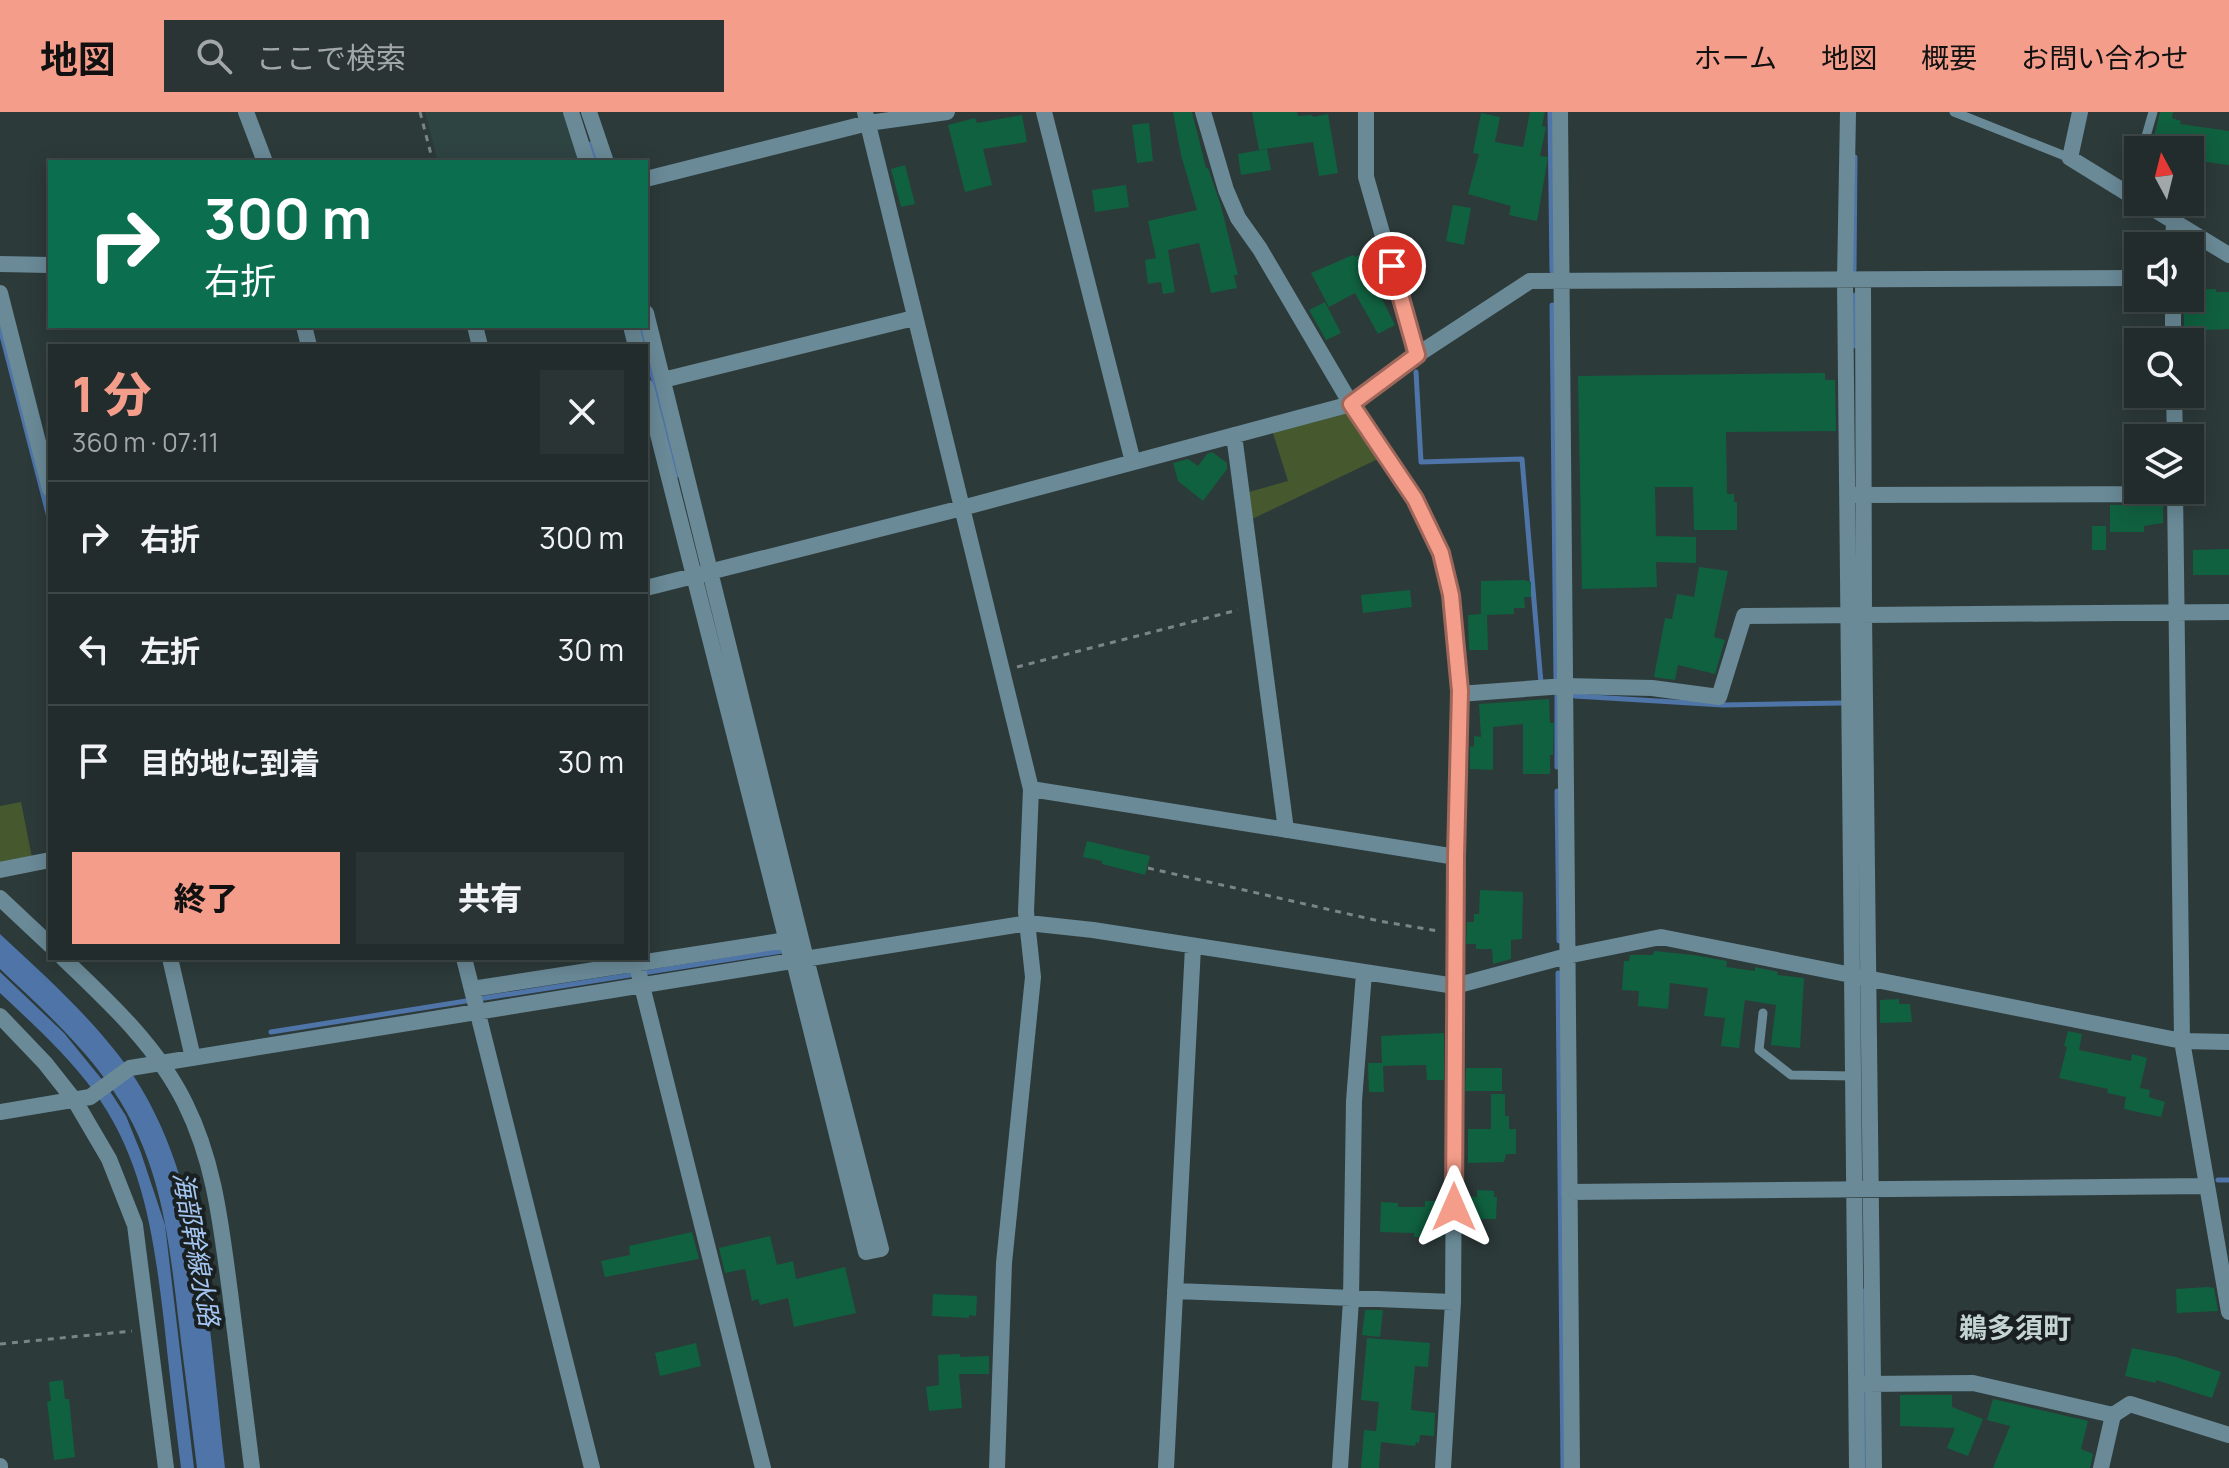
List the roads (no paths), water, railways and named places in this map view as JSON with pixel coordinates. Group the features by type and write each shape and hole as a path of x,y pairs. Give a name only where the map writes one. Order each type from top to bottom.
{"street":[{"path":"246,112 264,160"},
{"path":"571,112 586,160"},
{"path":"589,112 605,160"},
{"path":"648,178 866,118 947,112"},
{"path":"1044,112 1133,462"},
{"path":"1203,112 1226,190 1238,218 1260,249 1351,404 1415,499 1441,553 1451,595 1459,694 1453,1302 1443,1468"},
{"path":"1366,112 1366,177 1417,355"},
{"path":"1560,112 1572,1468"},
{"path":"1848,112 1845,280 1856,495"},
{"path":"2080,112 2070,158 2124,190"},
{"path":"866,118 1031,789 1026,912 1033,977 1004,1263 997,1468"},
{"path":"2166,216 2229,255"},
{"path":"2174,221 2174,232"},
{"path":"0,264 48,265"},
{"path":"648,588 1351,404 1417,355 1530,281 2124,278"},
{"path":"1863,280 1856,495 1856,615 1865,1384 1874,1468"},
{"path":"0,293 48,481"},
{"path":"663,380 914,318"},
{"path":"648,321 711,572 793,954 881,1249 866,1252 793,954 648,395"},
{"path":"1234,435 1286,830"},
{"path":"1856,495 2124,492"},
{"path":"2176,504 2182,1041 2229,1312"},
{"path":"1459,694 1565,686 1652,688 1719,697 1744,616 2229,612"},
{"path":"1031,789 1456,857"},
{"path":"0,870 48,860"},
{"path":"0,898 48,943"},
{"path":"0,1112 82,1099 130,1068 193,1058 474,1000 638,971 1028,923 1093,930 1455,986 1567,956 1661,937 2182,1041 2229,1042"},
{"path":"1166,1468 1193,947"},
{"path":"65,960 135,1030 161,1063 185,1102 209,1161 221,1226 252,1468"},
{"path":"170,960 193,1058"},
{"path":"464,960 592,1468"},
{"path":"474,1000 638,971"},
{"path":"638,971 763,1468"},
{"path":"1340,1468 1351,1300 1354,1101 1364,973"},
{"path":"1860,977 1853,1076 1863,1190"},
{"path":"0,1016 82,1099 135,1225 166,1468"},
{"path":"1569,1192 2207,1186"},
{"path":"1175,1291 1453,1302"},
{"path":"1865,1384 1973,1383 2113,1415"},
{"path":"1857,1468 1865,1384"},
{"path":"2101,1468 2113,1415 2130,1404 2229,1435"}],"lane":[{"path":"1954,112 2070,158"},
{"path":"2146,136 2153,112"},
{"path":"1763,1013 1759,1050 1791,1075 1853,1076"}],"water":[{"name":"海部幹線水路","path":"0,934 66,996 112,1047 153,1109 173,1156 200,1259 225,1468 197,1468 165,1222 138,1134 105,1079 81,1049 0,969"},
{"path":"0,972 64,1033 104,1082 126,1116 141,1153 165,1225 194,1468 181,1468 156,1260 135,1172 110,1116 93,1090 37,1028 0,993"}],"waterway":[{"path":"1550,112 1552,271"},
{"path":"590,144 595,160"},
{"path":"1854,270 1855,157"},
{"path":"1855,295 1855,346"},
{"path":"1552,305 1556,681"},
{"path":"0,328 48,513"},
{"path":"640,328 644,344"},
{"path":"648,358 678,475"},
{"path":"1416,372 1421,462 1522,459 1541,683"},
{"path":"1557,695 1557,767"},
{"path":"1575,696 1723,705 1842,703"},
{"path":"1557,791 1559,941"},
{"path":"271,1032 788,950"},
{"path":"1558,973 1563,1468"},
{"path":"2218,1180 2229,1180"},
{"path":"1864,1291 1865,1378"},
{"path":"1865,1389 1865,1468"}],"district":[{"name":"鵜多須町","path":"2015,1328"}]}
